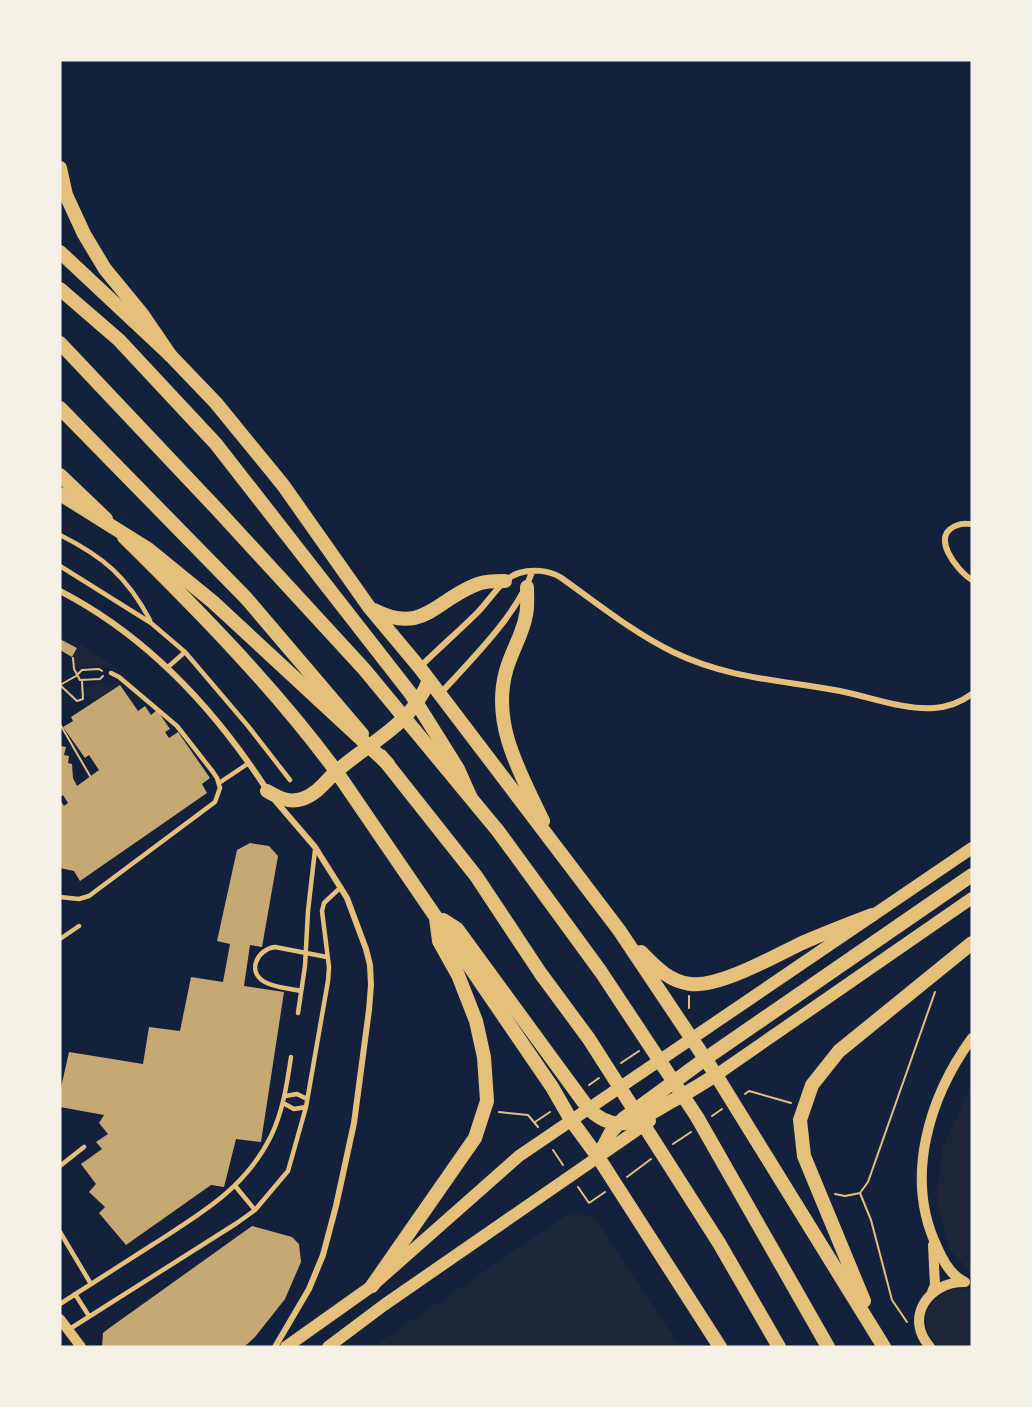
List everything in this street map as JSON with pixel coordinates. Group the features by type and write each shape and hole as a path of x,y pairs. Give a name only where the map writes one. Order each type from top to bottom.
{"main road":[{"path":"60,168 66,195 84,234 105,269 142,314 170,355"},
{"path":"60,252 170,355 216,404 284,485 369,607 420,668 619,930 716,1075 881,1342"},
{"path":"60,289 141,362 216,444 249,484 411,694 458,769 470,796"},
{"path":"60,343 364,669 505,840 576,937 698,1117 828,1347"},
{"path":"60,408 246,598 388,764 476,876 541,974 589,1039 713,1233 778,1347"},
{"path":"60,474 195,607 302,725 436,915 552,1087 571,1120 598,1157 720,1347"},
{"path":"60,494 148,549 213,602 388,764"},
{"path":"369,607 394,617 413,617 430,612 473,586 505,581"},
{"path":"527,587 526,616 505,674 503,718 509,747 554,844"},
{"path":"267,791 284,800 310,796 336,771 404,720 421,699 429,680"},
{"path":"286,1347 372,1286 519,1156 972,848"},
{"path":"598,1157 605,1141 618,1124 705,1059 972,875"},
{"path":"328,1347 384,1305 972,898"},
{"path":"436,915 457,929 588,1108 601,1119 618,1124 643,1119 716,1075"},
{"path":"372,1286 475,1138 487,1101 484,1057 476,1021 458,975 439,941 436,915"},
{"path":"619,930 665,975 689,984 708,983 728,977 872,915"},
{"path":"881,1342 804,1156 800,1120 812,1085 839,1051 972,943"}],"street":[{"path":"972,524 960,524 952,528 945,542 950,558 959,570 972,580"},
{"path":"440,694 501,624 527,587 532,572"},
{"path":"420,668 479,611 505,581 518,573 550,572 650,641 724,672 912,707 946,706 972,694"},
{"path":"60,591 135,639 168,667 198,699 249,763 267,791 315,847 341,887 370,965 369,1010 345,1173 323,1255 309,1289 275,1347"},
{"path":"930,1347 921,1332 919,1322 921,1311 935,1285 933,1238 925,1209 921,1181 925,1137 946,1081 972,1038"},
{"path":"933,1238 952,1273 957,1279 968,1283"},
{"path":"932,1292 953,1282 968,1283"},
{"path":"60,1319 64,1332 81,1347"}],"lane":[{"path":"60,535 109,565 121,576 140,602 151,623"},
{"path":"60,566 151,623 185,652 290,780"},
{"path":"168,667 185,652"},
{"path":"60,897 79,899 89,896 215,802 219,794 219,783 213,772 177,726 118,676 111,673"},
{"path":"219,783 249,763"},
{"path":"298,1013 306,953 315,847"},
{"path":"64,1332 219,1236 255,1210 288,1171 306,1107 328,981 322,911 324,903 341,887"},
{"path":"60,939 79,926"},
{"path":"301,991 266,983 257,975 255,964 260,954 270,948 327,957"},
{"path":"60,1304 201,1214 236,1187 263,1151 272,1134 284,1103 291,1057"},
{"path":"285,1096 297,1094 307,1099"},
{"path":"284,1103 294,1108 306,1107"},
{"path":"60,1166 84,1147"},
{"path":"236,1187 255,1210"},
{"path":"60,1232 91,1284"},
{"path":"75,1294 89,1316"}],"path":[{"path":"73,658 76,676 82,681 100,679 105,673 99,669 82,670 76,676 60,685 77,701 83,699 82,681"},
{"path":"60,724 90,776"},
{"path":"689,984 689,1017"},
{"path":"828,1192 845,1196 860,1192 868,1182 936,988"},
{"path":"740,1097 749,1091 792,1104 806,1103"},
{"path":"484,1110 528,1115 535,1122"},
{"path":"860,1192 871,1220 892,1300 907,1322 919,1322"}],"shaded area":[{"path":"80,644 123,672 122,675 99,666 75,669 74,653"},
{"path":"100,683 120,685 96,700 85,695 86,687"},
{"path":"972,1087 972,1273 950,1250 936,1202 942,1149"},
{"path":"573,1211 595,1218 680,1347 372,1347"},
{"path":"959,1288 972,1290 972,1347 939,1347 927,1329 928,1311 939,1297"}],"building":[{"path":"60,639 77,648 72,657 60,650"},
{"path":"120,685 138,711 145,706 151,715 157,710 170,729 165,732 169,738 178,732 210,778 202,784 207,793 80,881 74,871 60,868 60,800 64,806 68,803 63,795 60,798 60,746 66,747 64,755 69,756 68,763 72,764 73,778 77,786 99,770 89,755 85,758 63,727 73,721 71,717"},
{"path":"250,843 269,846 278,856 262,947 250,945 244,986 284,992 261,1142 236,1139 224,1187 211,1185 126,1245 99,1213 105,1207 89,1192 96,1184 81,1164 102,1149 96,1142 108,1134 99,1123 104,1115 60,1107 60,1092 69,1052 143,1064 149,1027 180,1031 191,977 223,982 230,944 217,941 237,850"},
{"path":"252,1226 292,1237 299,1244 301,1262 285,1299 255,1337 244,1347 102,1347 103,1333"}]}
